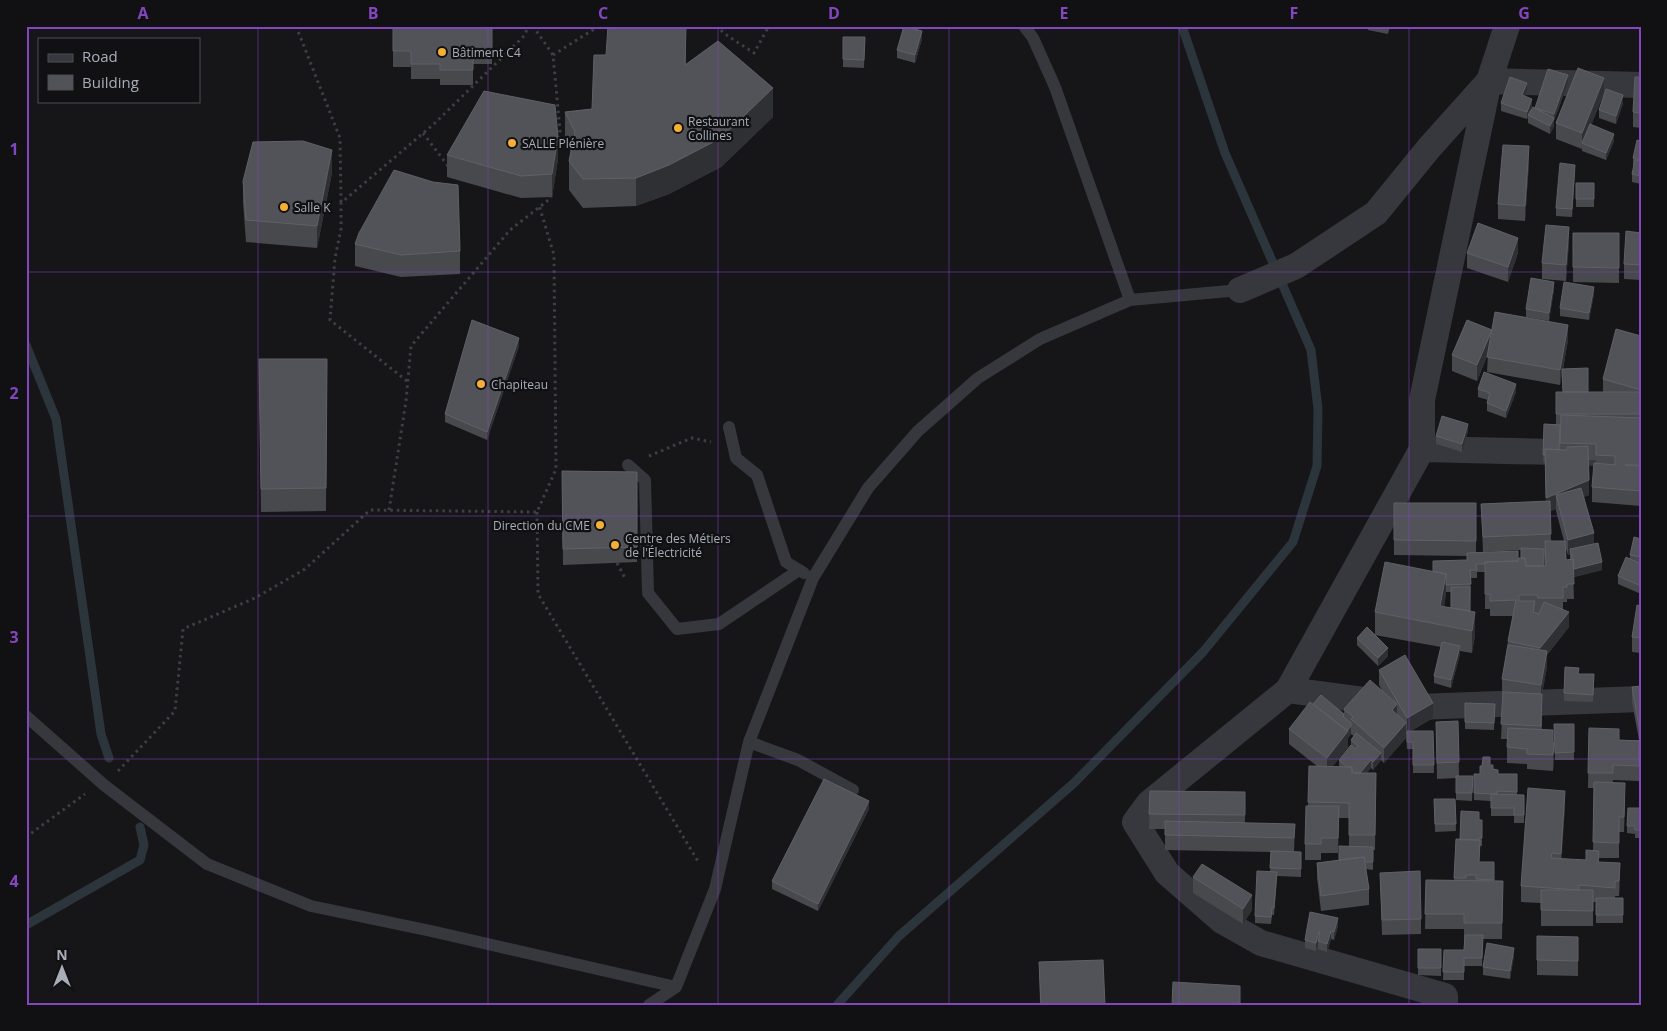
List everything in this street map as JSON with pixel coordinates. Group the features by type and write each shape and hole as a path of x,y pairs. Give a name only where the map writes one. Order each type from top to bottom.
{"street":[{"path":"1445,1005 1445,996 1261,943 1222,921 1166,873 1135,822 1149,803 1288,690 1422,449 1422,400 1432,347 1489,81 1506,26"},
{"path":"1240,290 1296,266 1376,213 1429,148 1489,81 1641,85"},
{"path":"1422,449 1641,454"},
{"path":"1288,690 1417,707 1641,698"}],"lane":[{"path":"1024,26 1033,38 1055,87 1130,300"},
{"path":"649,1005 676,987 715,889 749,742 813,578 868,488 918,431 978,378 1040,339 1130,300 1240,290"},
{"path":"729,427 736,458 757,476 786,562 813,578"},
{"path":"628,465 644,480 648,593 677,629 720,624 798,570"},
{"path":"26,716 104,785 207,864 310,906 432,931 676,987"},
{"path":"749,742 798,760 853,790"}],"path":[{"path":"296,26 340,138 341,229 335,258 330,320 408,381"},
{"path":"341,203 423,133 526,34 528,26"},
{"path":"533,26 553,55 560,131 556,157"},
{"path":"553,55 599,26"},
{"path":"716,26 754,53 769,26"},
{"path":"423,133 448,166"},
{"path":"389,510 408,381 411,346 510,230 539,205 551,198 551,191"},
{"path":"539,205 554,256 556,470 537,512 538,594 715,889"},
{"path":"628,465 692,438 733,447"},
{"path":"26,836 90,790 104,785 175,711 183,629 255,598 305,569 370,510 537,512"}],"building":[{"name":"Bâtiment C4","path":"393,26 492,26 492,49 473,49 473,70 440,70 440,64 411,64 411,51 393,51"},
{"name":"Restaurant Collines","path":"608,26 686,26 685,65 718,41 773,88 721,138 669,165 636,178 583,179 569,161 575,132 565,112 592,109 594,55 606,55"},
{"path":"904,26 922,31 915,55 897,50"},
{"path":"843,37 865,37 864,60 843,59"},
{"path":"1578,68 1604,78 1582,133 1556,123"},
{"path":"1548,69 1568,75 1554,114 1535,108"},
{"path":"1510,77 1527,83 1522,95 1532,99 1527,112 1501,103"},
{"path":"1635,77 1641,77 1641,113 1633,112"},
{"path":"1606,89 1623,95 1616,116 1599,110"},
{"name":"SALLE Plénière","path":"484,91 555,105 558,137 552,174 521,176 447,155"},
{"path":"1533,107 1554,118 1550,126 1528,115"},
{"path":"1590,124 1614,134 1606,153 1582,143"},
{"path":"1637,140 1641,141 1641,160 1633,158"},
{"name":"Salle K","path":"303,141 332,150 317,226 246,220 243,181 253,142"},
{"path":"1503,145 1529,146 1525,206 1498,204"},
{"path":"1635,160 1641,161 1641,176 1632,174"},
{"path":"1560,163 1575,165 1572,209 1556,208"},
{"path":"394,170 433,182 458,185 460,251 401,255 355,244 359,233"},
{"path":"1576,183 1594,183 1594,199 1576,199"},
{"path":"1478,223 1518,238 1508,267 1467,253"},
{"path":"1546,225 1569,227 1566,265 1542,263"},
{"path":"1626,231 1641,233 1641,265 1624,264"},
{"path":"1573,233 1619,233 1619,268 1573,267"},
{"path":"1531,278 1554,282 1549,313 1526,309"},
{"path":"1564,282 1594,287 1589,313 1560,308"},
{"path":"1495,312 1568,325 1560,370 1487,357"},
{"name":"Chapiteau","path":"472,320 519,338 487,432 445,414"},
{"path":"1467,320 1492,330 1477,365 1452,355"},
{"path":"1616,329 1641,336 1641,390 1603,379"},
{"path":"259,359 327,359 326,488 261,489"},
{"path":"1588,368 1588,392 1563,392 1562,369"},
{"path":"1484,372 1516,384 1506,411 1487,403 1490,393 1478,389"},
{"path":"1556,392 1641,392 1641,414 1556,414"},
{"path":"1561,415 1641,418 1641,465 1625,465 1641,466 1641,491 1592,487 1594,463 1615,465 1615,456 1596,455 1596,444 1560,443"},
{"path":"1442,416 1468,424 1462,444 1436,436"},
{"path":"1544,424 1560,425 1559,450 1545,449 1545,455 1543,455"},
{"path":"1588,446 1589,480 1546,498 1545,449 1567,450 1567,447"},
{"name":"Direction du CME","path":"562,471 637,472 637,547 563,549"},
{"path":"1581,488 1594,533 1568,540 1556,495"},
{"path":"1550,501 1551,534 1483,537 1481,504"},
{"path":"1394,503 1476,503 1476,541 1394,540"},
{"path":"1634,537 1641,539 1641,557 1630,555"},
{"path":"1545,541 1565,541 1566,560 1573,559 1574,584 1567,584 1567,587 1563,587 1563,598 1538,598 1537,595 1519,595 1519,601 1535,601 1533,612 1539,614 1544,602 1569,612 1540,648 1508,641 1516,600 1490,601 1490,594 1485,594 1485,562 1518,561 1519,558 1525,558 1526,566 1546,566"},
{"path":"1598,543 1602,562 1574,569 1570,549"},
{"path":"1521,548 1544,549 1544,566 1526,566 1525,558 1521,558"},
{"path":"1518,551 1518,561 1476,564 1477,570 1470,570 1471,584 1446,585 1446,574 1433,571 1433,561 1467,560 1467,553"},
{"path":"1626,557 1641,564 1641,586 1618,576"},
{"path":"1385,562 1446,574 1440,606 1475,612 1472,631 1375,612"},
{"path":"1451,587 1470,587 1470,611 1451,608"},
{"path":"1637,605 1641,606 1641,638 1632,637"},
{"path":"1367,627 1388,648 1378,658 1357,638"},
{"path":"1442,642 1460,646 1451,680 1434,676"},
{"path":"1508,645 1547,651 1541,685 1502,679"},
{"path":"1405,655 1433,703 1407,718 1379,670"},
{"path":"1565,667 1579,668 1578,674 1594,674 1593,695 1564,693"},
{"path":"1370,680 1397,704 1392,710 1406,723 1384,748 1351,719 1353,717 1344,709"},
{"path":"1641,686 1641,738 1632,687"},
{"path":"1503,692 1542,694 1541,726 1501,724"},
{"path":"1321,695 1344,714 1343,716 1351,723 1347,731 1313,704"},
{"path":"1310,702 1348,731 1327,758 1289,729"},
{"path":"1465,703 1495,704 1494,723 1465,722"},
{"path":"1458,721 1459,762 1437,763 1436,722"},
{"path":"1554,724 1574,724 1574,752 1555,753"},
{"path":"1508,728 1553,730 1553,755 1527,754 1527,749 1507,747"},
{"path":"1589,728 1619,729 1619,740 1639,741 1639,766 1613,765 1613,773 1588,773"},
{"path":"1407,731 1433,731 1434,765 1413,765 1413,742 1407,742"},
{"path":"1356,733 1381,753 1373,762 1371,760 1360,773 1355,773 1352,771 1352,767 1347,767 1339,760 1351,745 1355,749 1358,746 1351,740"},
{"path":"1483,757 1490,757 1490,765 1493,765 1493,769 1498,770 1498,774 1517,774 1517,792 1497,791 1497,794 1474,793 1474,774 1480,774"},
{"path":"1309,766 1352,767 1352,773 1376,773 1375,835 1349,835 1349,803 1308,802"},
{"path":"1456,776 1473,776 1472,793 1456,793"},
{"path":"824,779 869,801 818,904 772,881"},
{"path":"1594,782 1625,783 1624,817 1619,817 1619,843 1593,842"},
{"path":"1528,788 1565,791 1561,854 1552,853 1551,858 1586,860 1586,850 1599,851 1598,862 1620,863 1619,881 1615,881 1615,888 1579,885 1579,890 1521,886"},
{"path":"1150,791 1245,792 1245,815 1149,814"},
{"path":"1491,794 1524,795 1524,815 1514,815 1514,808 1491,808"},
{"path":"1434,799 1455,799 1456,824 1435,824"},
{"path":"1306,806 1339,806 1338,838 1321,838 1321,844 1305,844"},
{"path":"1628,808 1641,808 1641,830 1635,830 1635,826 1627,826"},
{"path":"1461,811 1479,812 1479,820 1482,820 1482,838 1479,838 1479,840 1460,840"},
{"path":"1165,821 1295,824 1294,838 1165,835"},
{"path":"1456,839 1480,840 1479,862 1494,862 1494,880 1476,879 1476,875 1466,875 1466,878 1454,878"},
{"path":"1339,846 1373,847 1373,862 1365,862 1364,857 1339,860"},
{"path":"1271,851 1301,852 1301,869 1270,868"},
{"path":"1364,857 1369,889 1321,896 1317,863"},
{"path":"1202,864 1252,895 1243,909 1193,877"},
{"path":"1257,871 1277,872 1274,908 1272,908 1271,917 1255,916"},
{"path":"1420,871 1421,919 1382,920 1380,873"},
{"path":"1426,880 1503,881 1502,923 1464,923 1464,914 1425,914"},
{"path":"1541,890 1593,890 1593,911 1541,910"},
{"path":"1596,898 1623,898 1623,915 1596,915"},
{"path":"1310,912 1338,918 1334,932 1331,931 1327,944 1318,941 1319,931 1316,943 1305,940"},
{"path":"1465,935 1483,935 1482,958 1464,958 1464,972 1443,972 1444,950 1464,950"},
{"path":"1537,936 1578,937 1578,961 1537,960"},
{"path":"1487,943 1514,948 1510,971 1483,967"},
{"path":"1418,949 1441,949 1441,968 1418,968"},
{"path":"1103,960 1105,1005 1041,1005 1039,962"},
{"path":"1173,982 1240,986 1240,1005 1172,1005"},
{"path":"1375,1004 1375,1005 1314,1005"}],"waterway":[{"path":"837,1005 899,936 1074,783 1203,652 1293,542 1317,466 1318,409 1311,350 1225,153 1182,26"},
{"path":"26,345 56,419 101,734 109,758"},
{"path":"26,925 140,860 144,845 140,827"}],"place":[{"name":"Bâtiment C4","path":"442,52"},
{"name":"Restaurant Collines","path":"678,128"},
{"name":"SALLE Plénière","path":"512,143"},
{"name":"Salle K","path":"284,207"},
{"name":"Chapiteau","path":"481,384"},
{"name":"Direction du CME","path":"600,525"},
{"name":"Centre des Métiers de l'Électricité","path":"615,545"}]}
